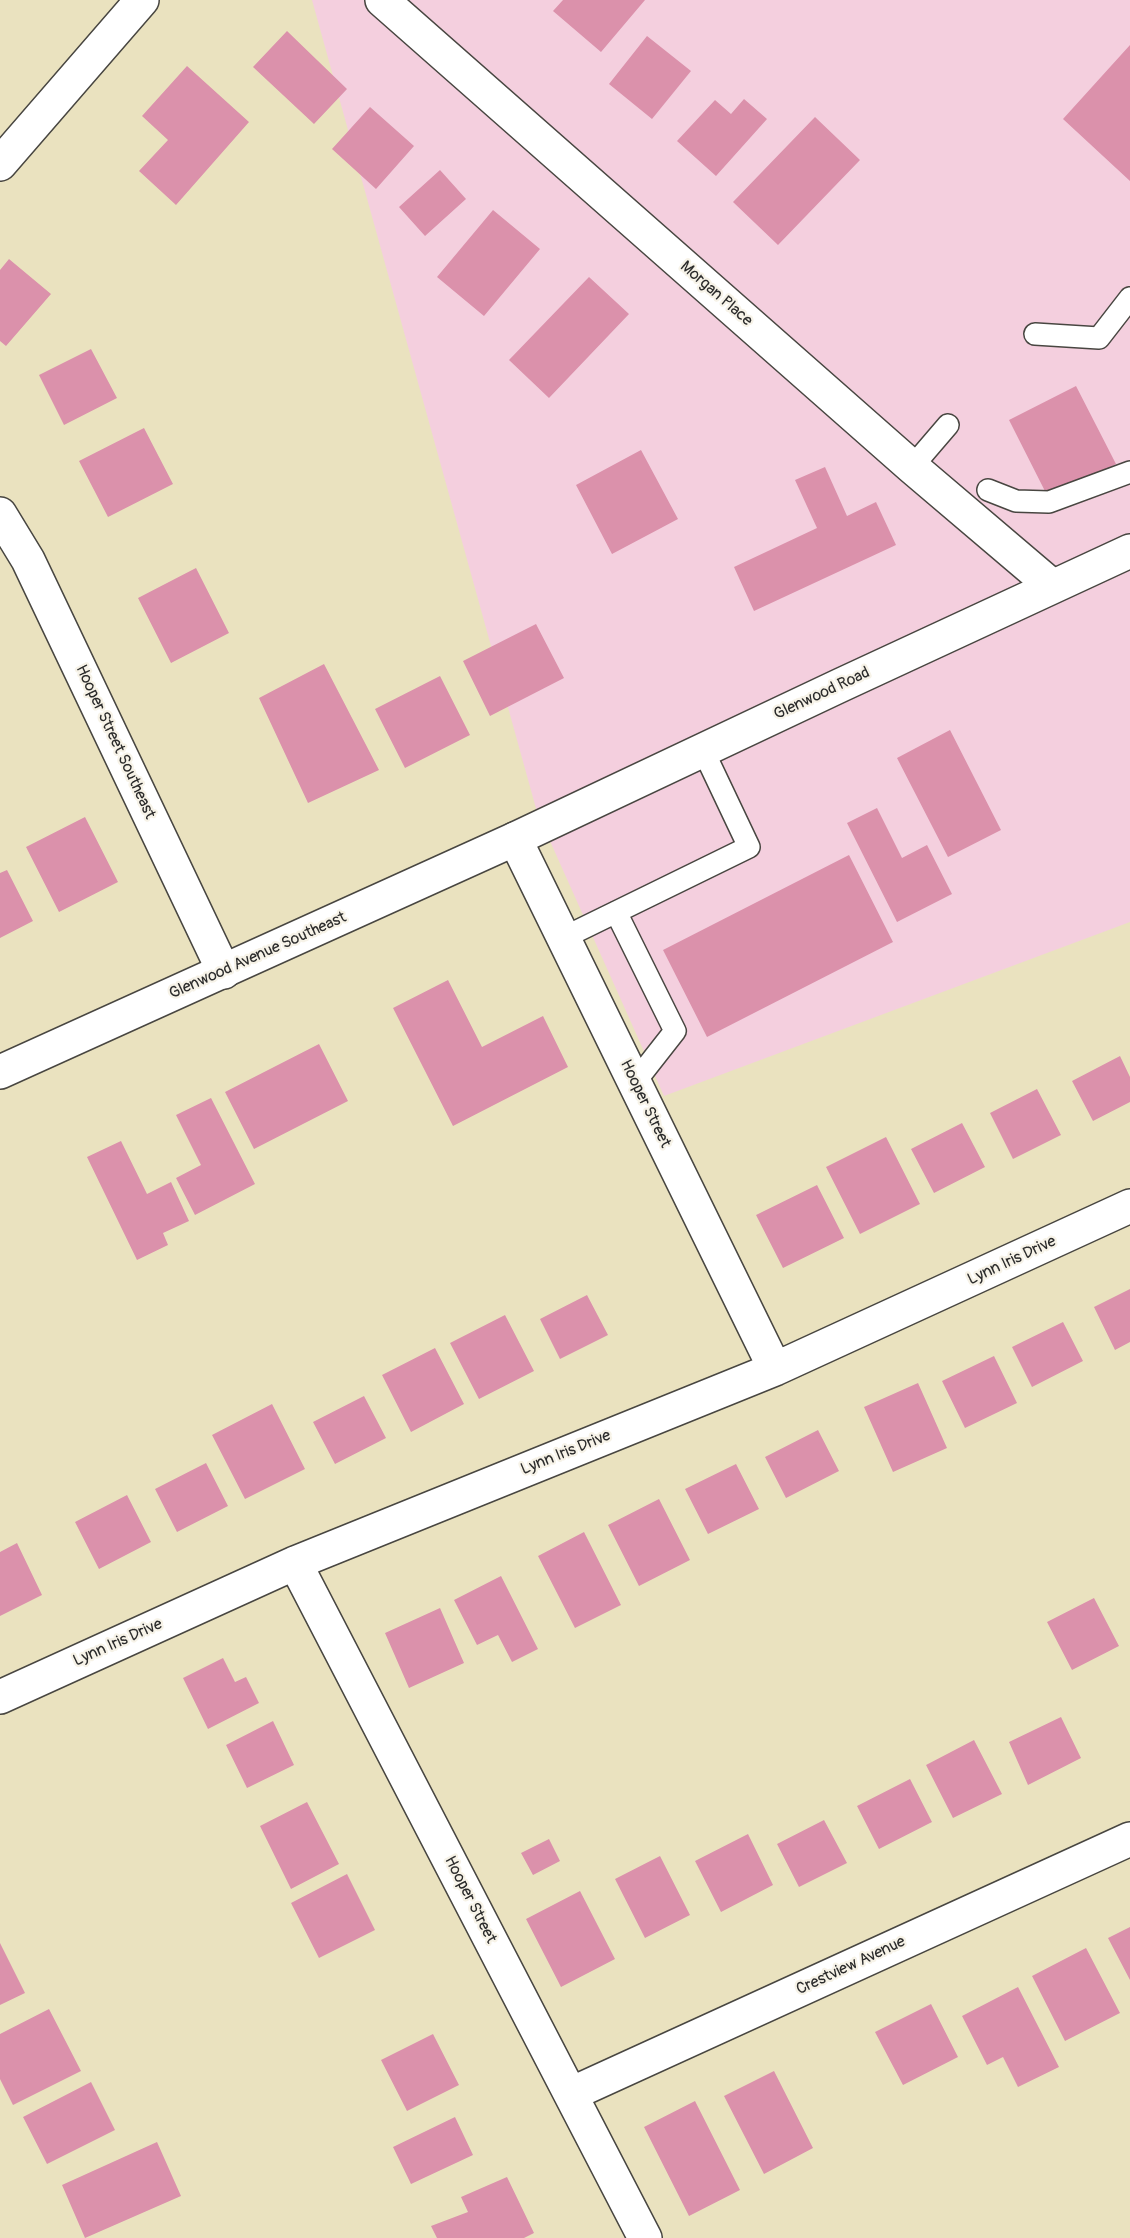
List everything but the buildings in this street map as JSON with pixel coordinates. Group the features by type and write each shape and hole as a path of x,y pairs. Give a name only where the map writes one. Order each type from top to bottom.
{"street":[{"path":"0,164 142,0"},
{"name":"Morgan Place","path":"382,0 912,467 1052,586"},
{"name":"Hooper Street Southeast","path":"0,514 28,560 224,972"},
{"name":"Glenwood Road","path":"515,839 1130,551"},
{"name":"Glenwood Avenue Southeast","path":"0,1072 515,839"},
{"name":"Hooper Street","path":"515,839 775,1369"},
{"name":"Lynn Iris Drive","path":"0,1697 295,1563 775,1369 1130,1206"},
{"name":"Hooper Street","path":"295,1563 645,2238"},
{"name":"Crestview Avenue","path":"571,2094 1130,1839"}],"lane":[{"path":"1035,334 1099,338 1122,326 1130,298"},
{"path":"912,467 948,425"},
{"path":"988,490 1016,501 1049,502 1130,472"},
{"path":"563,938 749,847 703,750"},
{"path":"616,912 675,1031 635,1082"}],"shaded area":[{"path":"312,0 1130,0 1130,922 664,1096 537,812"}]}
